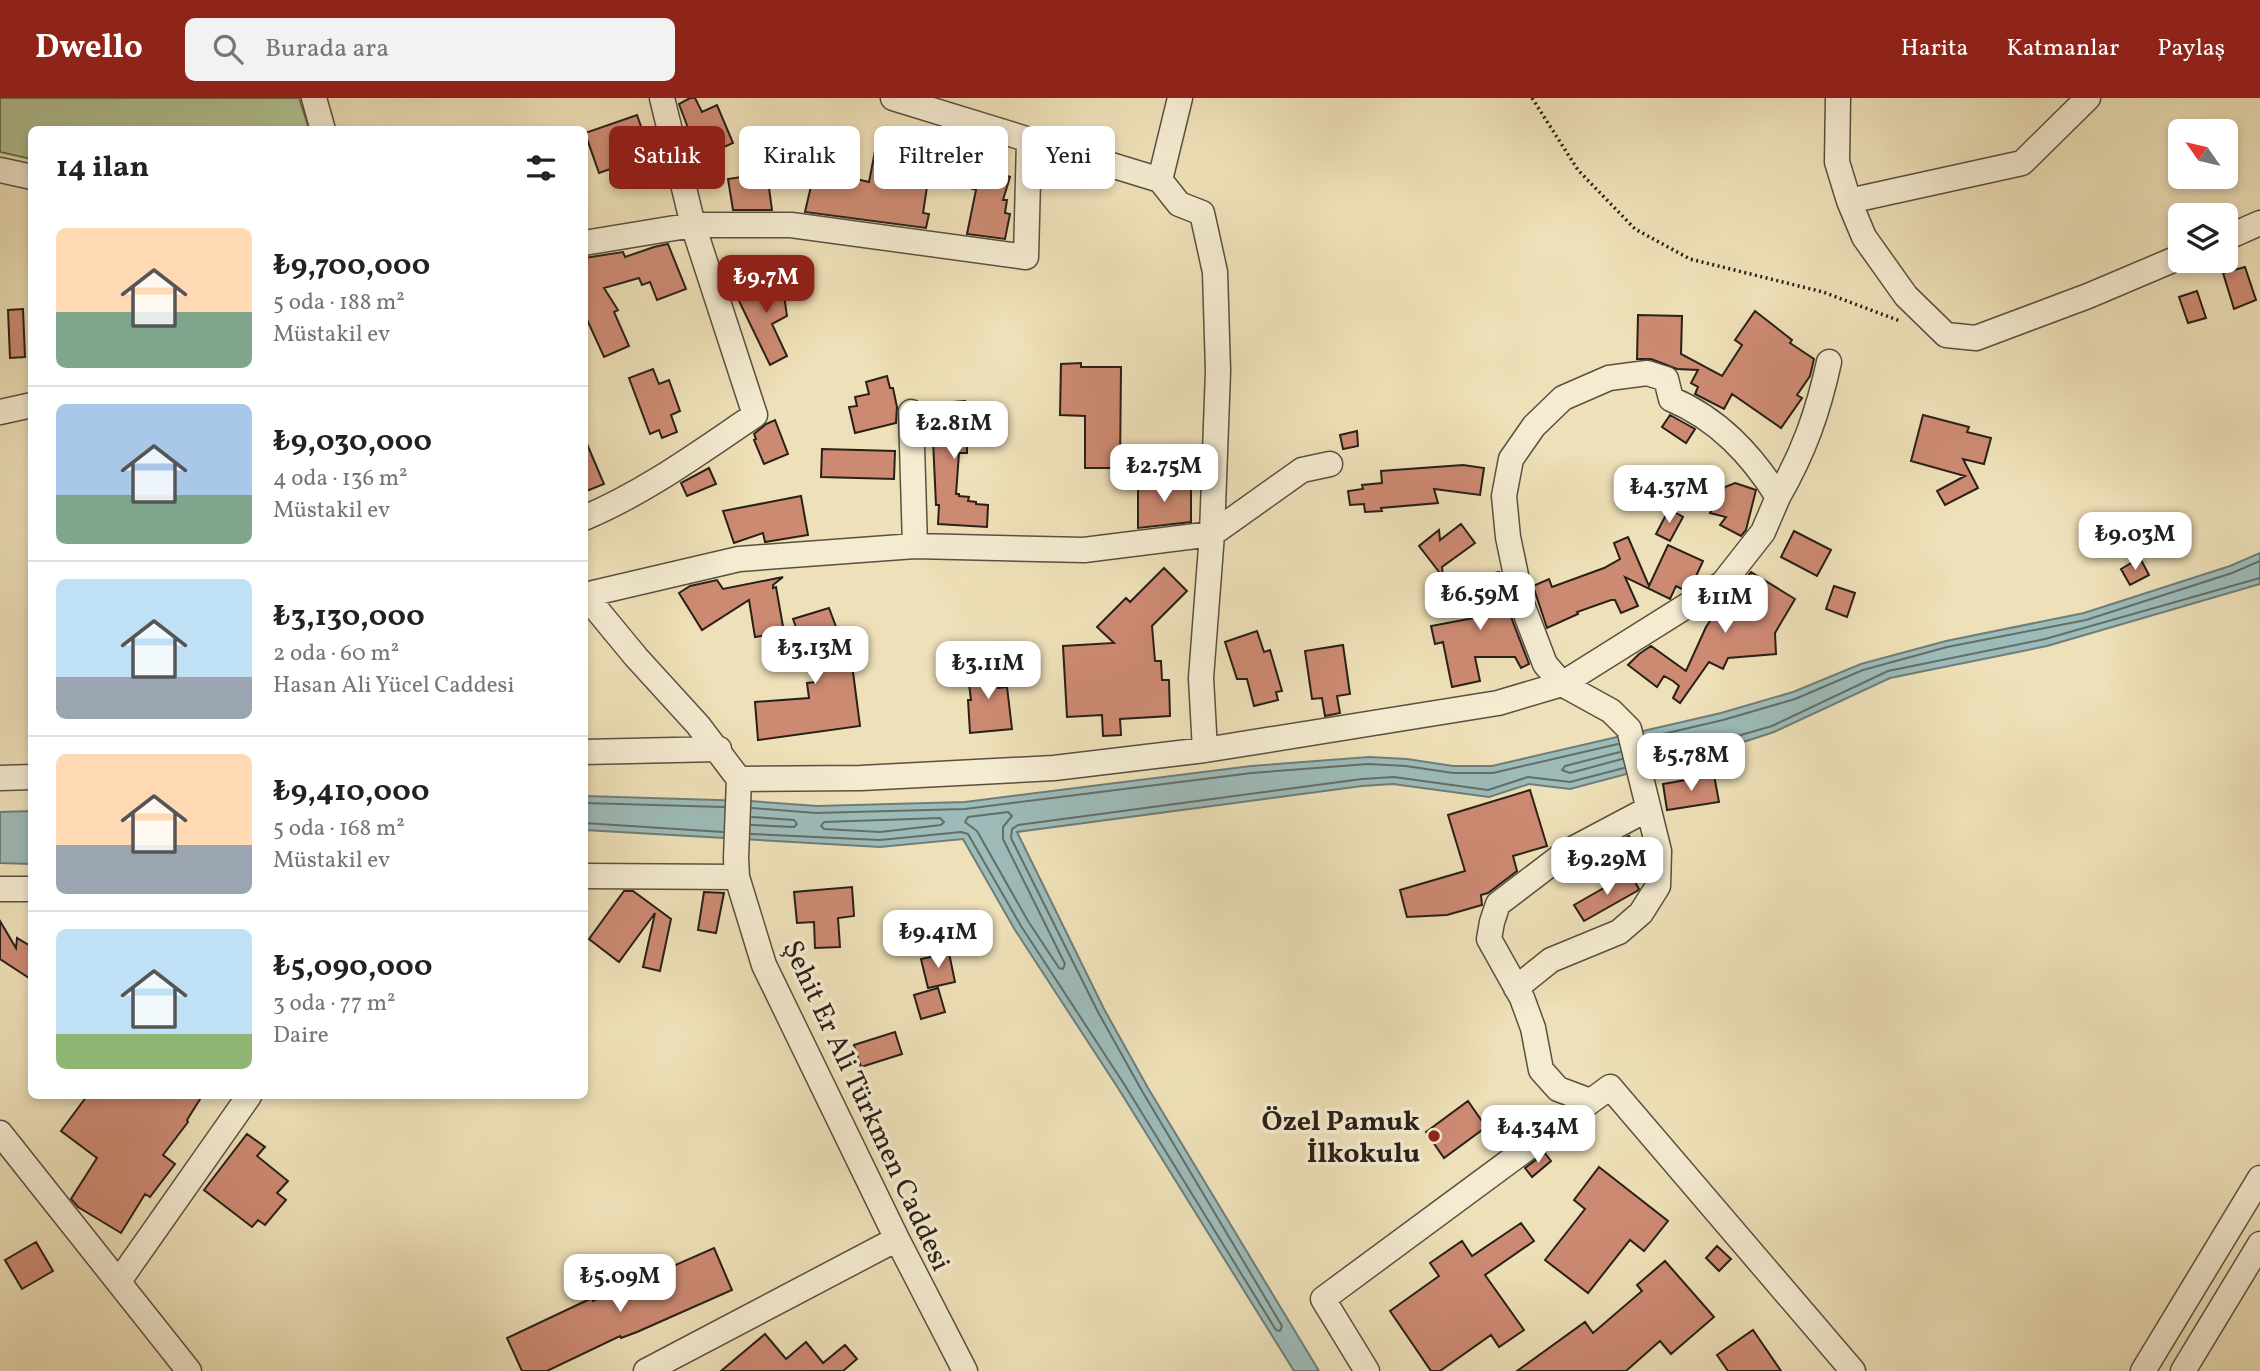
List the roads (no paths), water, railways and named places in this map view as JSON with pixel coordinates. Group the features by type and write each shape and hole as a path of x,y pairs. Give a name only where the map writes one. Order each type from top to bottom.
{"street":[{"path":"314,98 322,126"},
{"path":"588,517 611,508 666,476 755,415 693,225 662,98"},
{"path":"893,98 1022,139"},
{"path":"1160,180 1180,98"},
{"path":"1838,98 1837,162 1864,237 1906,296 1946,335 1976,338 2088,296 2168,262"},
{"path":"1849,201 2022,163 2088,98"},
{"path":"1115,167 1160,180 1179,204 1202,214 1215,272 1218,371 1212,534 1201,678 1205,750"},
{"path":"0,170 28,176"},
{"path":"588,242 693,225 791,225 1026,257 1028,189"},
{"path":"2238,233 2260,223"},
{"path":"588,599 636,657 719,749 739,779 861,778 1040,768 1205,750 1498,703 1562,684 1723,583 1763,532 1811,430 1820,405 1829,362"},
{"path":"1516,988 1551,960 1619,932 1641,913 1658,886 1659,851 1629,729 1611,711 1562,684 1545,664 1522,604 1508,537 1504,496 1511,459 1534,426 1563,398 1609,378 1647,373 1667,379 1671,400 1690,408 1730,436 1759,467 1778,497"},
{"path":"0,412 28,406"},
{"path":"911,412 915,546"},
{"path":"588,594 739,559 915,546 1084,550 1212,534 1302,470 1330,464"},
{"path":"588,752 719,749"},
{"path":"0,778 28,777"},
{"name":"Şehit Er Ali Türkmen Caddesi","path":"739,779 736,868 764,965 897,1239 965,1371"},
{"path":"1590,1101 1558,1089 1541,1070 1533,1028 1516,988 1489,939 1498,904 1565,853 1648,809"},
{"path":"588,876 736,868"},
{"path":"0,889 28,889"},
{"path":"1367,1371 1323,1299 1609,1087 1853,1371"},
{"path":"119,1281 247,1099"},
{"path":"0,1133 189,1371"},
{"path":"2143,1371 2260,1178"},
{"path":"646,1371 897,1239"},
{"path":"2183,1371 2260,1244"}],"water":[{"path":"2260,553 2260,584 2047,646 1890,678 1774,732 1570,789 1529,784 1489,797 1393,784 1362,786 1017,832 1104,1009 1148,1088 1319,1371 1294,1371 1118,1088 1015,930 963,839 880,847 588,830 588,796 817,806 965,802 1251,766 1369,757 1453,766 1492,766 1721,713 1793,692 1861,664 1946,641 2084,613 2230,566"},
{"path":"28,811 28,864 0,863 0,812"}],"place":[{"name":"Özel Pamuk İlkokulu","path":"1434,1136"}]}
